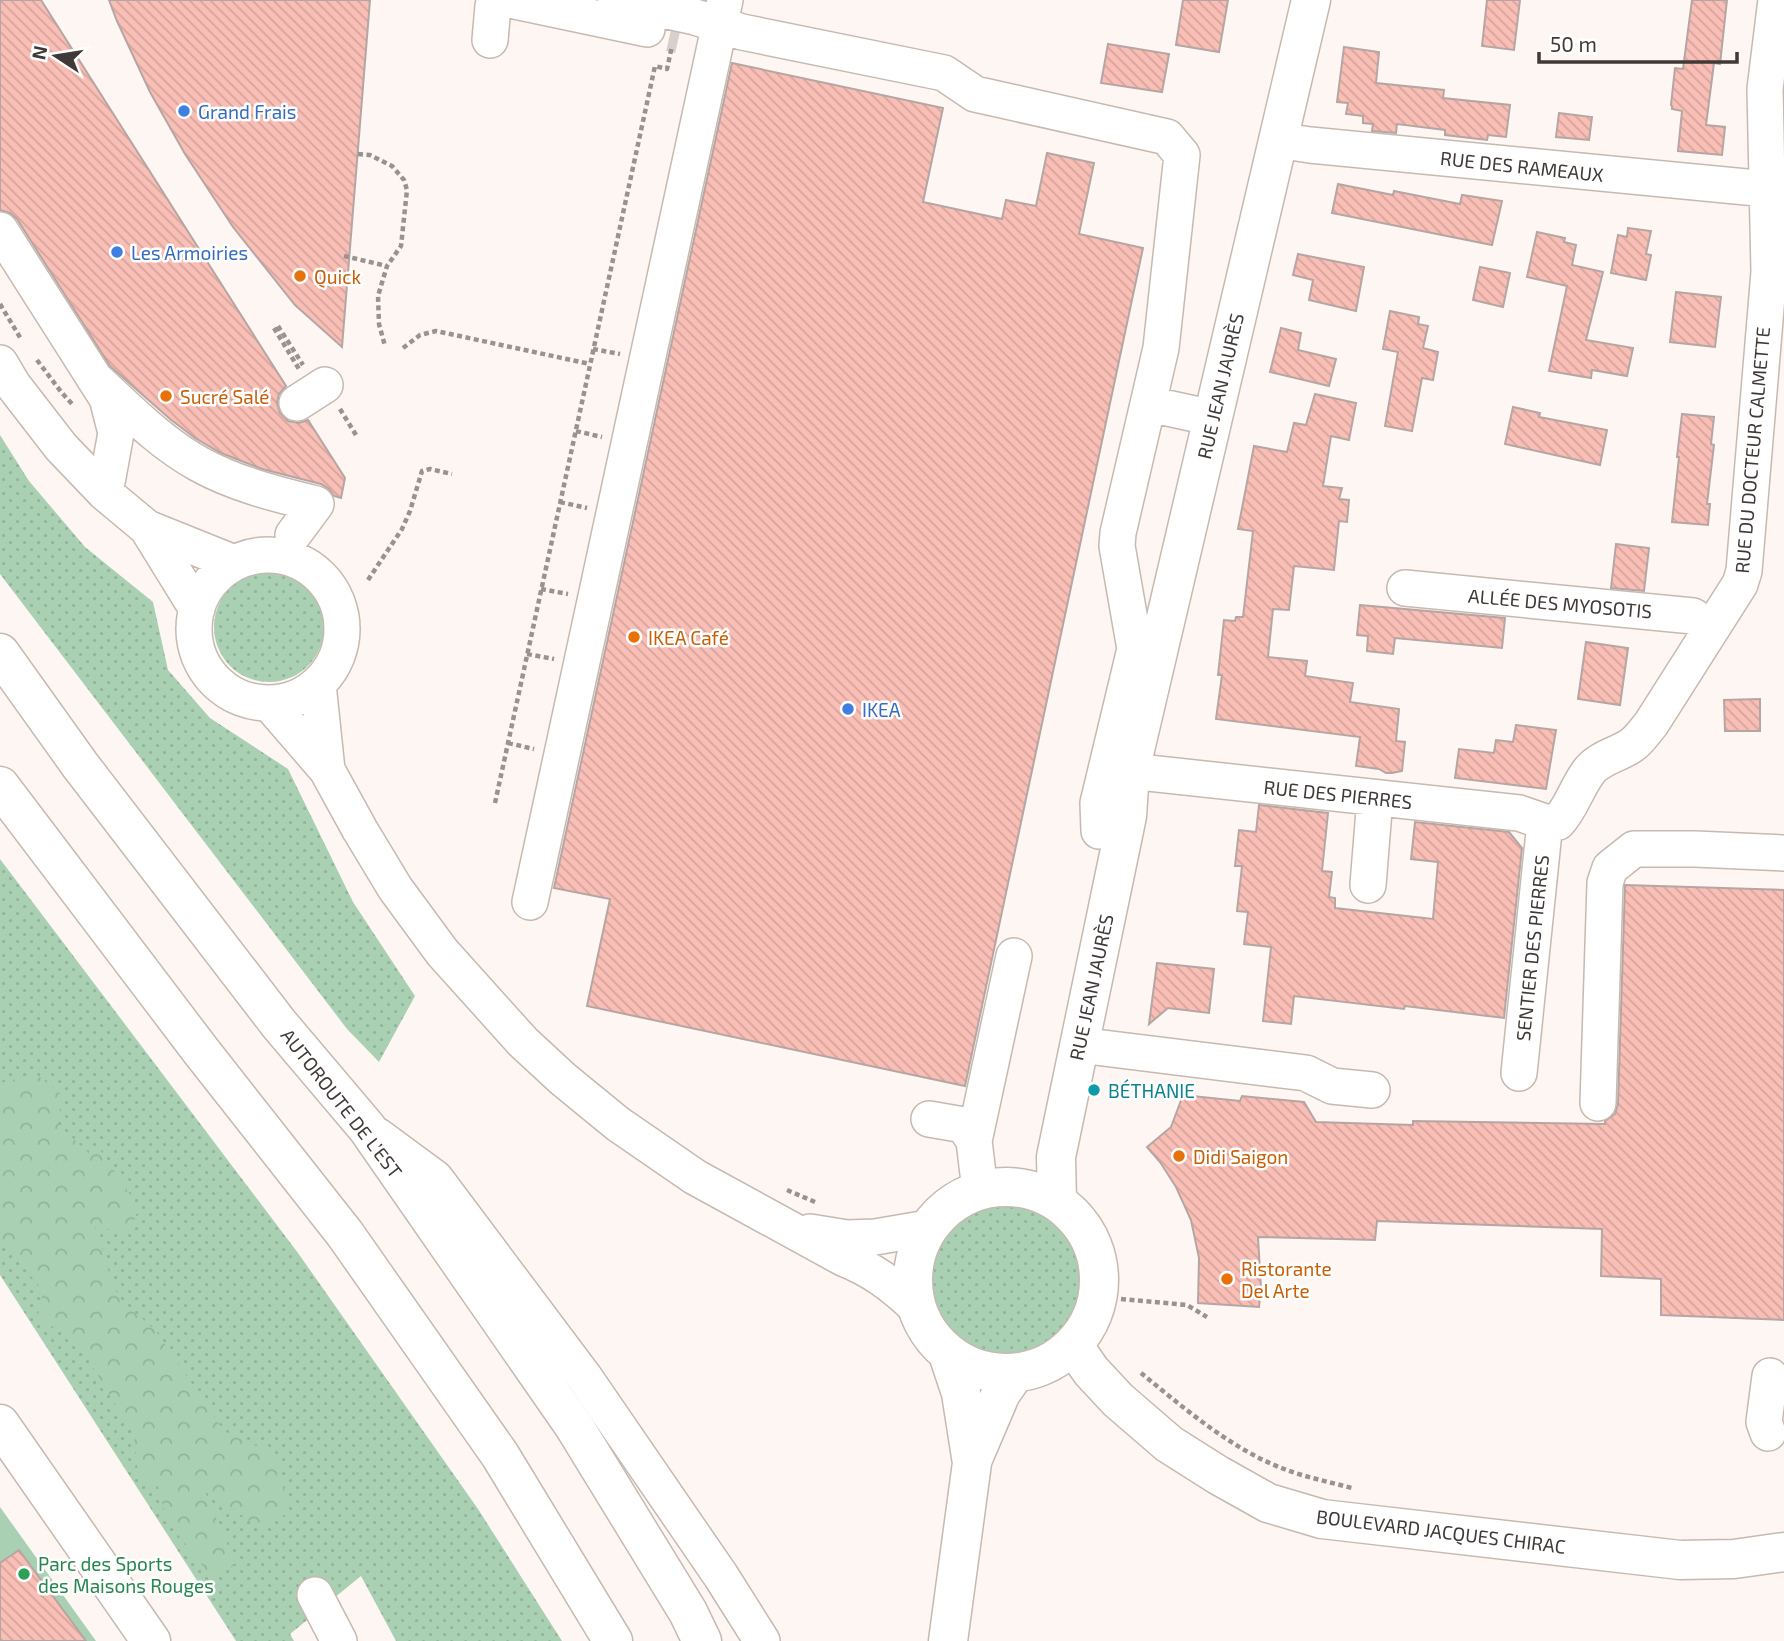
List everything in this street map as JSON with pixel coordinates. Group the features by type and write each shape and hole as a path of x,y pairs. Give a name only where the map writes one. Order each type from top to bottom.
{"main road":[{"name":"RUE JEAN JAURÈS","path":"1057,1202 1056,1157 1128,816 1130,771 1311,0"},
{"name":"AUTOROUTE DE L’EST","path":"0,653 80,765 271,1013 367,1128 574,1426 688,1612 702,1641"},
{"name":"RUE JEAN JAURÈS","path":"997,1188 1031,1152 1099,831 1130,771"},
{"path":"0,786 201,1052 345,1234 500,1455 613,1641"},
{"path":"997,1188 1044,1194 1057,1202 1081,1224 1096,1253 1099,1286 1094,1310 1083,1332 1060,1356 1028,1371 994,1373 961,1363 948,1354 926,1329 916,1307 912,1281 914,1265 919,1245 928,1228 941,1212 957,1200 997,1188"},
{"name":"BOULEVARD JACQUES CHIRAC","path":"1073,1345 1091,1371 1118,1400 1169,1444 1268,1503 1322,1519 1680,1560 1734,1559 1784,1552"},
{"path":"948,1354 961,1393 972,1463"},
{"path":"948,1641 972,1463 1001,1393 1015,1373"},
{"path":"0,1424 151,1641"}],"street":[{"path":"490,40 491,20 498,0"},
{"path":"510,0 675,24 722,12"},
{"path":"616,0 675,24"},
{"name":"RUE DU DOCTEUR CALMETTE","path":"1545,822 1558,822 1566,814 1589,771 1597,764 1639,740 1740,584 1744,571 1769,272 1765,89 1776,0"},
{"path":"722,12 742,32 944,73 975,94 1167,137 1182,155 1161,348 1118,533 1117,546 1135,649 1098,803 1099,831"},
{"path":"530,902 722,12"},
{"name":"RUE DES RAMEAUX","path":"1277,140 1767,189"},
{"path":"0,230 107,398 116,433 105,493"},
{"path":"0,363 13,385 61,447 105,493 146,528 197,609"},
{"path":"94,378 167,443 200,465 270,493 316,504 293,535"},
{"path":"1149,404 1213,418"},
{"path":"146,528 234,563"},
{"path":"258,556 284,557 307,566 323,579 334,595 341,618 341,642 333,665 318,684 304,695 270,704 247,701 226,691 209,675 198,655 194,632 197,609 205,591 217,575 234,563 258,556"},
{"name":"ALLÉE DES MYOSOTIS","path":"1405,588 1693,616 1712,628"},
{"path":"318,684 327,770"},
{"path":"270,704 327,770 395,888 442,952 523,1042 618,1124 695,1177 866,1268 894,1287 916,1307"},
{"name":"RUE DES PIERRES","path":"1130,771 1519,813 1545,822"},
{"path":"1368,885 1375,798"},
{"name":"SENTIER DES PIERRES","path":"1518,1073 1545,822"},
{"path":"1598,1103 1605,883 1610,869 1634,849 1784,853"},
{"path":"974,1141 1014,956"},
{"path":"1079,1045 1306,1073 1332,1086 1372,1090"},
{"path":"929,1119 964,1125 997,1188"},
{"path":"367,1128 435,1178 585,1378 762,1641"},
{"path":"793,1230 847,1238 875,1237 928,1228"},
{"path":"1770,1376 1764,1422 1777,1436"},
{"path":"315,1595 339,1641"}],"path":[{"path":"495,803 655,66 667,69 675,24"},
{"path":"358,154 370,155 392,166 404,180 407,190 401,246 387,266 378,296 377,307 385,346"},
{"path":"344,256 387,266"},
{"path":"276,327 316,394"},
{"path":"403,348 421,335 436,331 590,364"},
{"path":"368,580 402,529 422,471 430,469 452,474"},
{"path":"541,589 571,595"},
{"path":"527,654 557,660"},
{"path":"784,1189 821,1204"},
{"path":"1121,1299 1187,1306 1207,1317"},
{"path":"1140,1373 1199,1420 1238,1446 1284,1469 1352,1488"}],"green space":[{"path":"0,435 29,481 85,547 153,602 168,670 210,718 288,769 353,902 415,996 379,1062 347,1029 0,574"},
{"path":"269,572 290,576 308,588 320,606 324,627 320,648 308,666 290,678 269,682 248,678 230,666 218,648 214,627 218,606 230,588 248,576"},
{"path":"0,859 298,1253 478,1509 562,1641 396,1641 361,1576 290,1634 294,1641 236,1641 0,1275"},
{"path":"36,1074 66,1098 54,1121 92,1156 99,1148 139,1208 129,1233 95,1227 118,1297 156,1331 224,1431 279,1456 287,1513 263,1531 203,1487 236,1564 213,1579 167,1521 157,1483 139,1485 134,1435 74,1336 37,1320 43,1291 0,1235 0,1083"},
{"path":"1004,1199 1034,1205 1059,1222 1076,1247 1082,1277 1076,1307 1059,1332 1034,1349 1004,1355 974,1349 949,1332 932,1307 926,1277 932,1247 949,1222 974,1205"},
{"name":"Parc des Sports des Maisons Rouges","path":"0,1507 96,1641 0,1641"}],"building":[{"name":"Les Armoiries","path":"0,0 41,0 286,386 279,394 277,403 280,413 288,421 299,423 308,420 345,478 341,498 334,496 321,484 262,469 221,453 170,419 110,366 17,219 0,210"},
{"name":"Les Armoiries","path":"109,0 370,0 342,347 295,305 233,227 185,154 150,92"},
{"path":"1183,0 1228,0 1219,52 1176,45"},
{"path":"1487,0 1520,0 1514,50 1482,46"},
{"path":"1692,0 1727,0 1720,64 1714,63 1706,125 1725,127 1722,155 1678,151 1682,111 1672,109 1671,105 1675,68 1683,69"},
{"path":"1108,44 1169,54 1162,92 1101,83"},
{"path":"1344,47 1379,52 1376,83 1444,90 1443,98 1510,105 1506,137 1488,135 1487,140 1445,135 1445,130 1397,124 1396,133 1372,131 1373,124 1363,123 1363,116 1346,114 1348,103 1337,102"},
{"name":"IKEA","path":"732,63 943,108 923,202 1002,219 1006,200 1036,206 1047,153 1094,163 1079,234 1143,248 965,1086 587,1006 610,899 554,888"},
{"path":"1559,113 1592,117 1589,140 1556,137"},
{"path":"1338,184 1393,195 1394,191 1460,204 1462,195 1502,201 1492,245 1332,213"},
{"path":"1628,228 1651,231 1646,254 1651,255 1646,280 1611,273 1618,235 1627,237"},
{"path":"1537,232 1565,238 1564,242 1576,245 1572,265 1603,272 1586,340 1633,348 1627,376 1592,370 1591,378 1549,371 1567,286 1527,277"},
{"path":"1298,254 1364,267 1356,311 1309,300 1313,280 1293,275"},
{"path":"1480,267 1510,273 1503,307 1473,300"},
{"path":"1676,292 1721,297 1715,347 1670,342"},
{"path":"1390,311 1419,317 1418,324 1428,326 1423,348 1438,352 1433,380 1422,378 1412,431 1385,426 1398,352 1383,349"},
{"path":"1281,328 1301,333 1298,350 1336,359 1329,386 1270,372"},
{"path":"1315,394 1356,403 1349,440 1331,436 1323,486 1342,488 1339,499 1349,500 1347,522 1339,521 1334,570 1294,566 1289,610 1273,609 1268,657 1307,661 1305,676 1353,683 1350,702 1399,709 1396,741 1405,742 1402,771 1386,773 1379,769 1356,766 1360,737 1216,719 1222,675 1218,675 1224,620 1235,621 1236,617 1243,617 1253,531 1238,529 1254,446 1287,452 1294,423 1306,425"},
{"path":"1513,407 1540,413 1539,417 1607,430 1600,465 1505,444"},
{"path":"1682,414 1714,417 1711,444 1714,445 1707,504 1710,504 1708,525 1672,522"},
{"path":"1616,544 1649,548 1644,591 1611,588"},
{"path":"1360,605 1505,618 1502,648 1395,638 1393,654 1367,651 1368,636 1357,635"},
{"path":"1586,642 1628,648 1620,705 1578,699"},
{"path":"1760,699 1760,731 1725,731 1724,700"},
{"path":"1516,725 1556,730 1546,789 1455,778 1459,749 1494,753 1496,740 1513,742"},
{"path":"1259,805 1328,813 1322,871 1332,872 1329,897 1335,898 1335,908 1433,919 1438,862 1411,859 1415,822 1509,832 1522,848 1504,1018 1294,996 1291,1024 1263,1021 1271,947 1244,944 1248,912 1237,911 1242,866 1235,866 1239,830 1256,832"},
{"path":"1625,885 1784,890 1784,1320 1661,1315 1661,1279 1601,1276 1602,1229 1377,1221 1375,1240 1258,1237 1261,1288 1259,1307 1198,1303 1199,1258 1191,1220 1176,1187 1147,1147 1171,1127 1183,1095 1240,1101 1242,1096 1304,1102 1316,1122 1413,1125 1413,1121 1605,1124 1605,1121 1615,1114 1618,1104"},
{"path":"1157,963 1214,969 1209,1013 1168,1008 1149,1024"},
{"name":"Parc des Sports des Maisons Rouges","path":"19,1550 86,1641 0,1641 0,1563"}],"tunnel":[{"path":"670,34 679,36"}],"place":[{"name":"Grand Frais","path":"184,111"},
{"name":"Les Armoiries","path":"117,252"},
{"name":"Quick","path":"300,276"},
{"name":"Sucré Salé","path":"166,396"},
{"name":"IKEA Café","path":"634,637"},
{"name":"IKEA","path":"848,709"},
{"name":"BÉTHANIE","path":"1094,1090"},
{"name":"Didi Saigon","path":"1179,1156"},
{"name":"Ristorante Del Arte","path":"1227,1279"},
{"name":"Parc des Sports des Maisons Rouges","path":"24,1574"}]}
